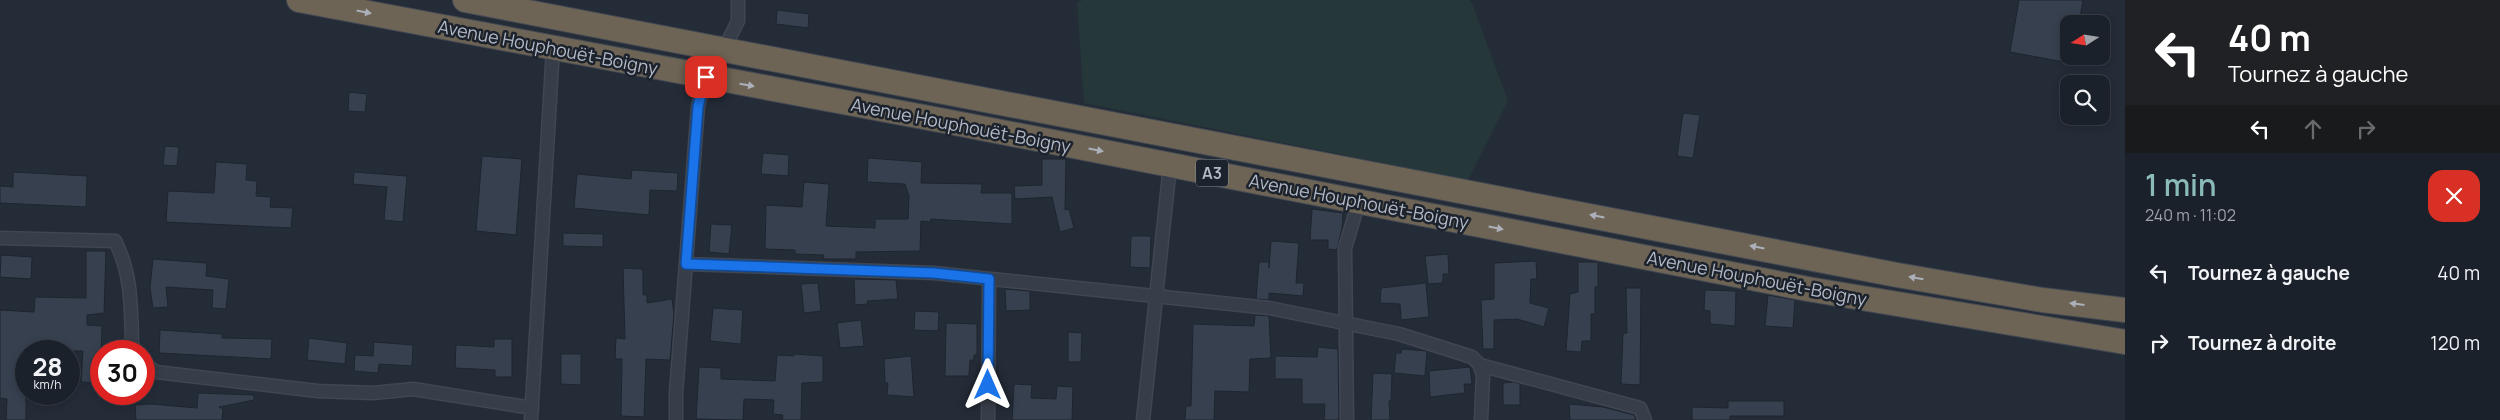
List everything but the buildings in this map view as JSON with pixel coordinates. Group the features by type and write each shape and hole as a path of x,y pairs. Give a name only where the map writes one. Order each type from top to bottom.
{"highway":[{"name":"Avenue Houphouët-Boigny","path":"299,0 1359,201 1808,289 2125,342"},
{"name":"Avenue Houphouët-Boigny","path":"465,0 1897,275 2042,300 2125,310"}],"street":[{"path":"676,420 676,394 698,106 706,77 724,49 738,20 738,0"},
{"path":"155,371 318,391 373,393 413,389 531,414 553,48"},
{"path":"1143,420 1170,165"},
{"path":"1347,420 1348,326 1345,248 1359,201"},
{"path":"0,238 115,240 125,259 130,281 132,340"},
{"path":"686,264 934,273 1157,298 1269,308 1348,326 1399,334 1472,357 1480,365 1483,376 1481,420"},
{"path":"988,420 989,279"},
{"path":"1480,365 1640,408 1645,420"}],"shaded area":[{"path":"1083,0 1469,0 1472,3 1508,101 1468,180 1084,103 1077,3"}],"route":[{"path":"706,77 698,106 686,264 934,273 989,279 988,385"}]}
